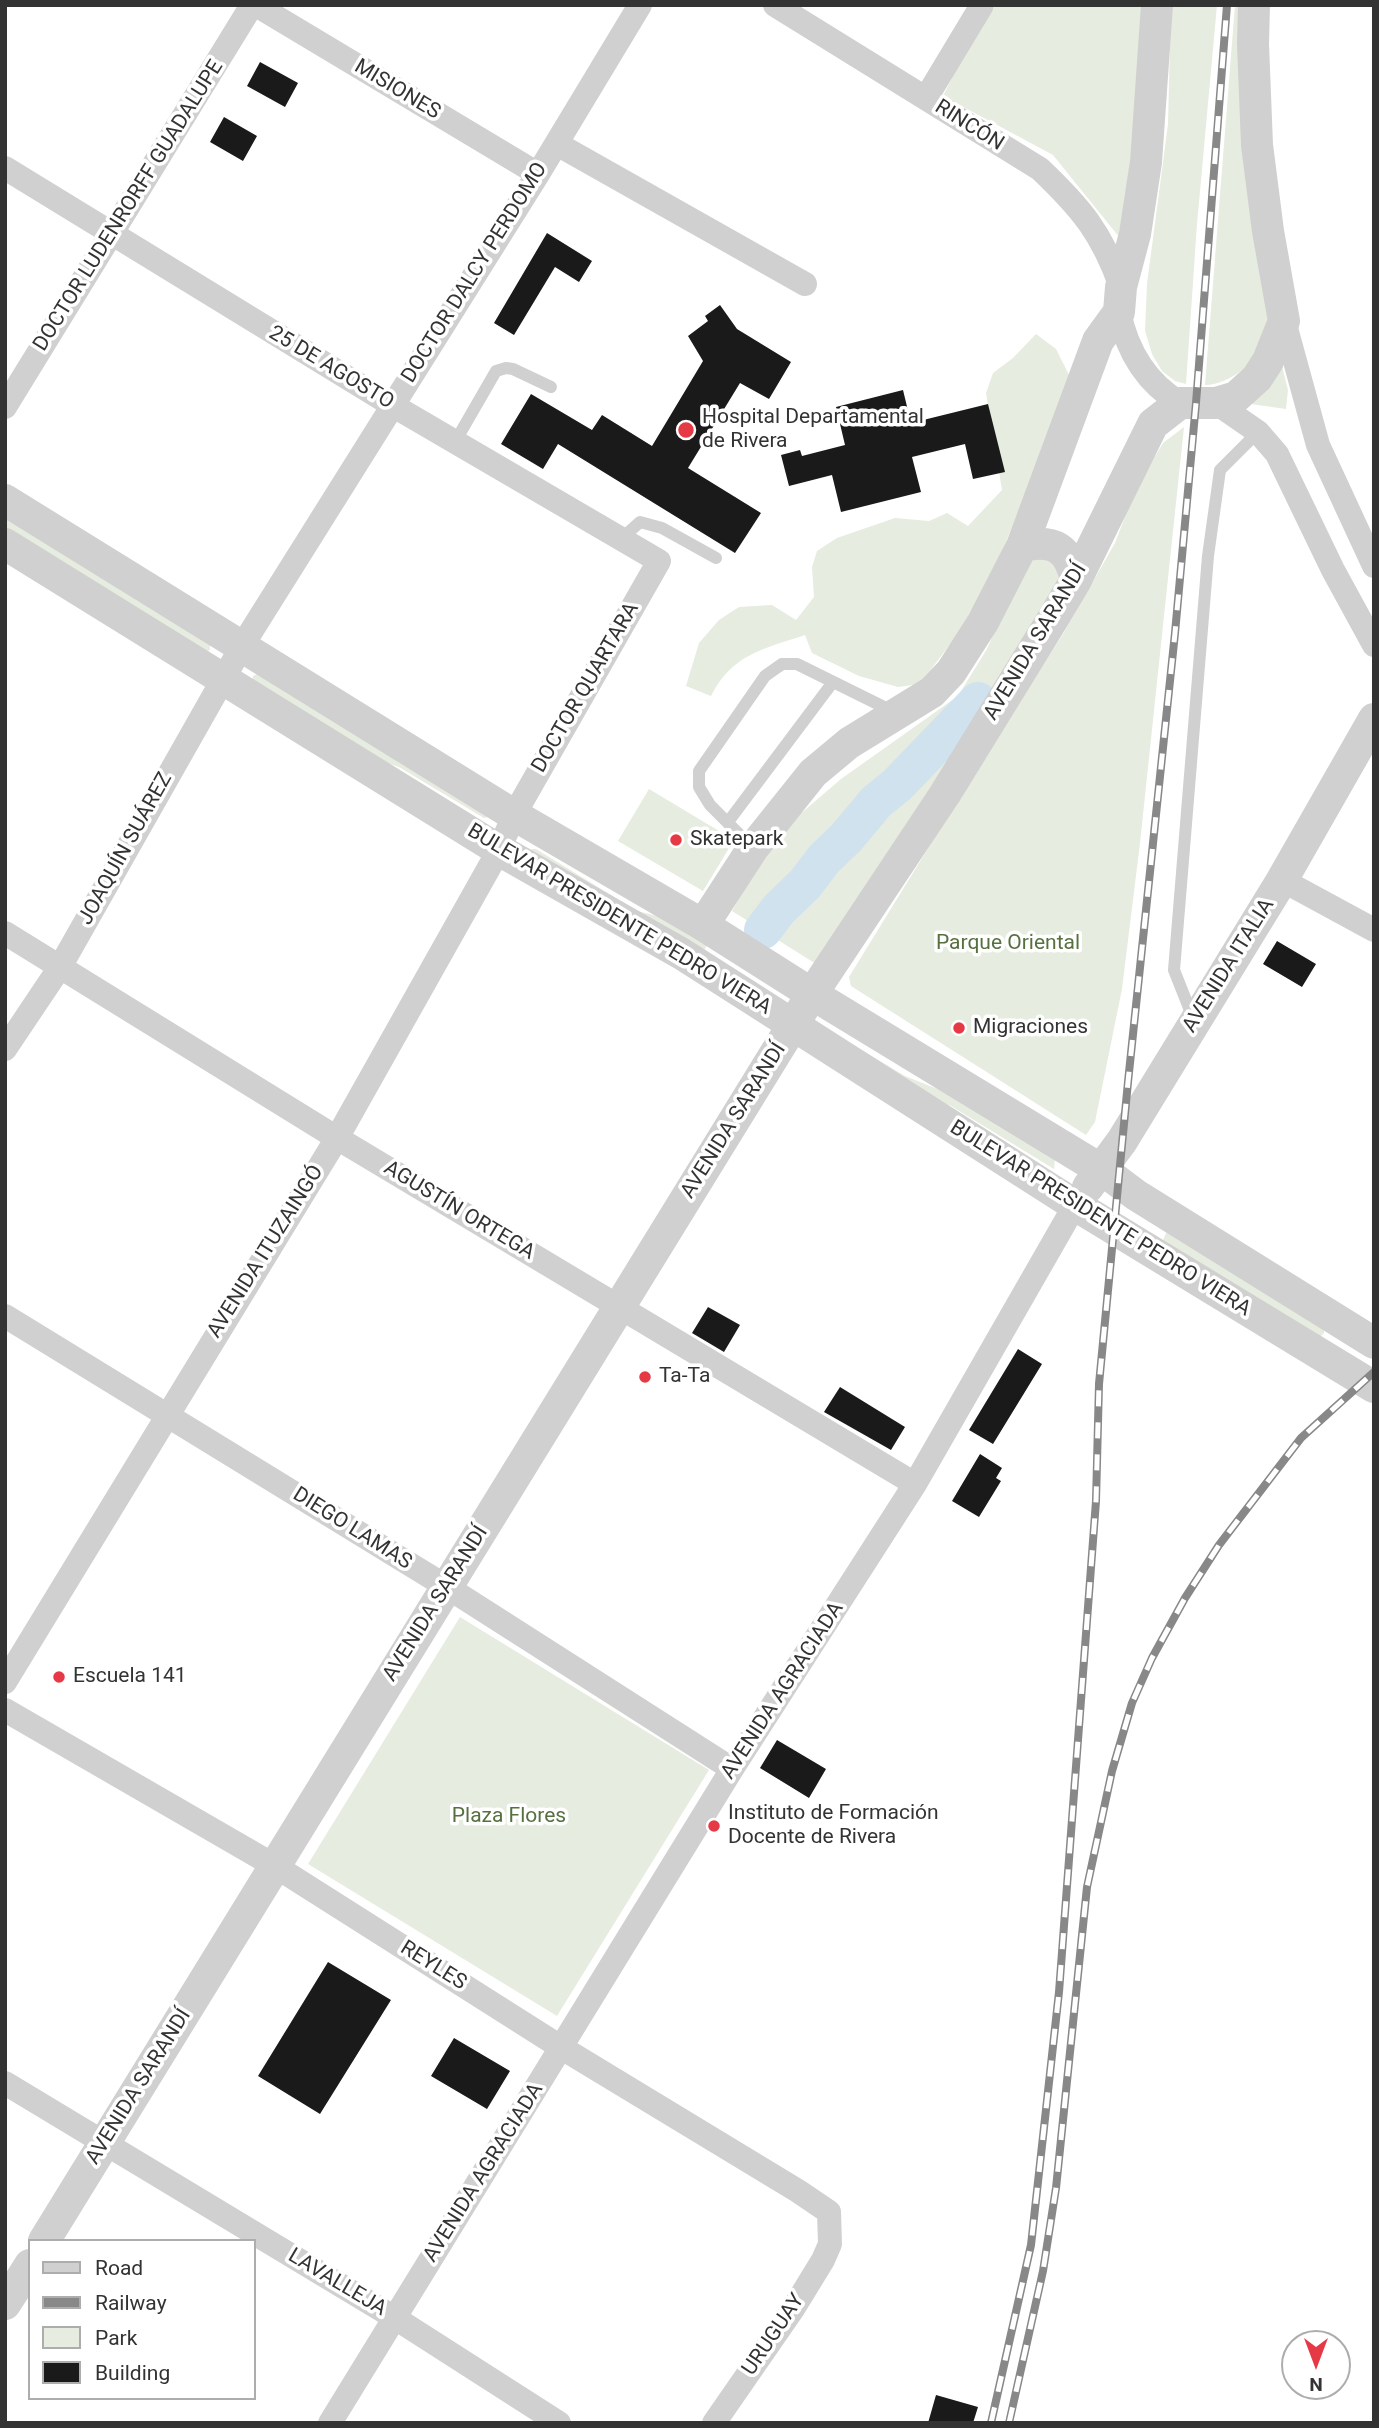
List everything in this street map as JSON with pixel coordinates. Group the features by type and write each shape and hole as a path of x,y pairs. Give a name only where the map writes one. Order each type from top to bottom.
{"street":[{"name":"MISIONES","path":"254,5 538,174"},
{"name":"DOCTOR LUDENRORFF GUADALUPE","path":"5,407 254,5"},
{"name":"DOCTOR DALCY PERDOMO","path":"242,646 557,144 640,5"},
{"name":"RINCÓN","path":"775,5 1040,169 1074,202 1101,239 1120,300 1129,345 1144,373 1163,393 1180,403"},
{"path":"926,99 982,5"},
{"path":"703,925 753,848 813,773 849,743 932,692 951,672 983,622 1022,546 1098,341 1120,300 1135,234 1146,162 1157,5"},
{"path":"1254,5 1257,145 1268,231 1284,321 1318,445 1374,566"},
{"path":"557,144 805,284"},
{"name":"25 DE AGOSTO","path":"5,168 391,405 659,561"},
{"path":"1180,403 1216,403 1236,397 1257,378 1268,361 1284,321"},
{"name":"AVENIDA SARANDÍ","path":"45,2239 792,1026 945,794 1076,580 1153,425 1180,403"},
{"path":"1216,403 1258,432 1273,448 1333,570 1374,645"},
{"path":"1284,467 1318,445"},
{"name":"BULEVAR PRESIDENTE PEDRO VIERA","path":"5,500 514,815 703,925 1373,1342"},
{"path":"1022,546 1041,542 1059,547 1072,562 1076,580"},
{"name":"BULEVAR PRESIDENTE PEDRO VIERA","path":"5,544 499,850 682,954 1075,1205 1362,1379"},
{"name":"DOCTOR QUARTARA","path":"514,815 659,561"},
{"name":"JOAQUÍN SUÁREZ","path":"5,1049 60,967 242,646"},
{"name":"AVENIDA ITALIA","path":"1075,1205 1122,1141 1282,880 1374,719"},
{"name":"AVENIDA ITUZAINGÓ","path":"5,1682 337,1138 499,850 514,815"},
{"path":"1282,880 1374,930"},
{"name":"AGUSTÍN ORTEGA","path":"5,933 337,1138 915,1484"},
{"name":"AVENIDA AGRACIADA","path":"330,2423 732,1769 915,1484 1075,1205"},
{"name":"DIEGO LAMAS","path":"5,1316 447,1587 732,1769"},
{"path":"1362,1379 1373,1342"},
{"name":"REYLES","path":"5,1710 275,1866 562,2048 798,2191 829,2212 830,2244"},
{"name":"LAVALLEJA","path":"5,2083 395,2318 559,2423"},
{"name":"URUGUAY","path":"714,2423 793,2309 830,2244"},
{"path":"5,2304 28,2267"}],"lane":[{"path":"456,442 496,372 506,368 513,369 551,387"},
{"path":"1195,1022 1174,970 1208,556 1220,470 1258,432"},
{"path":"621,539 640,522 662,528 716,558"},
{"path":"753,848 710,805 699,787 699,771 765,676 782,664 797,664 896,713"},
{"path":"728,822 833,682"}],"green space":[{"path":"996,5 1142,5 1141,55 1124,243 1053,155 943,96 965,52"},
{"path":"1171,5 1217,5 1186,384 1175,381 1162,371 1152,354 1145,331 1147,284 1168,124"},
{"path":"1235,5 1241,5 1269,306 1268,323 1262,348 1249,364 1233,377 1205,385"},
{"path":"1036,334 1056,349 1071,379 994,572 957,635 920,684 898,687 859,676 812,653 805,635 763,649 739,662 728,671 711,696 686,686 699,643 719,620 739,607 772,605 796,620 814,597 812,567 817,551 837,538 895,518 929,521 947,513 968,526 1002,490 986,393 993,373 1013,358"},
{"path":"1282,366 1288,390 1286,409 1244,403"},
{"name":"Parque Oriental","path":"1184,427 1122,989 1095,1122 1086,1135 851,986 849,977 1063,634 1115,543 1136,488 1163,443"},
{"path":"5,514 210,644 210,650 204,653 5,533"},
{"path":"1038,556 1056,562 1062,579 992,695 816,964 732,911 765,852 798,816 841,779 958,696 987,649 1025,562"},
{"path":"257,674 488,817 484,818 399,767 360,754 252,683 253,676"},
{"name":"Skatepark","path":"649,789 734,840 703,891 618,841"},
{"path":"532,849 637,911 661,917 708,944 703,952 529,852"},
{"path":"815,1022 905,1076 955,1096 1055,1158 1054,1169 951,1106 910,1091"},
{"path":"1173,1232 1324,1328 1324,1333 1320,1337 1162,1243 1166,1233"},
{"name":"Plaza Flores","path":"460,1617 709,1770 557,2016 308,1864"}],"building":[{"path":"260,62 298,83 285,107 247,86"},
{"path":"224,117 257,136 243,161 210,142"},
{"path":"547,233 592,261 579,282 555,267 514,335 494,323"},
{"name":"Hospital Departamental de Rivera","path":"720,305 737,329 791,362 769,399 740,383 688,468 761,513 735,553 558,444 543,469 501,444 531,394 592,430 602,415 652,446 703,361 688,336 708,321 705,316"},
{"path":"903,390 911,423 988,404 1005,472 973,479 965,444 912,457 921,492 841,512 832,475 789,486 781,455 800,450 802,456 845,445 836,407"},
{"path":"1277,941 1316,964 1302,987 1263,964"},
{"path":"708,1307 740,1325 724,1352 692,1333"},
{"path":"1018,1349 1042,1364 993,1444 969,1430"},
{"path":"840,1387 905,1427 891,1450 824,1412"},
{"path":"980,1454 1002,1468 996,1478 1001,1481 979,1517 952,1501"},
{"path":"777,1740 826,1769 809,1798 760,1768"},
{"path":"328,1962 391,2000 320,2114 258,2076"},
{"path":"454,2038 510,2071 487,2109 431,2076"},
{"path":"936,2395 978,2407 973,2423 928,2423"}],"waterway":[{"path":"763,930 876,802 897,785 978,701"}],"railway":[{"path":"991,2423 1031,2245 1059,1992 1096,1501 1099,1384 1175,633 1227,5"},
{"path":"1009,2423 1043,2271 1056,2188 1087,1887 1112,1771 1132,1703 1152,1658 1185,1598 1219,1545 1301,1438 1374,1372"}],"place":[{"name":"Hospital Departamental de Rivera","path":"686,430"},
{"name":"Skatepark","path":"676,840"},
{"name":"Migraciones","path":"959,1028"},
{"name":"Ta-Ta","path":"645,1377"},
{"name":"Escuela 141","path":"59,1677"},
{"name":"Instituto de Formación Docente de Rivera","path":"714,1826"}]}
